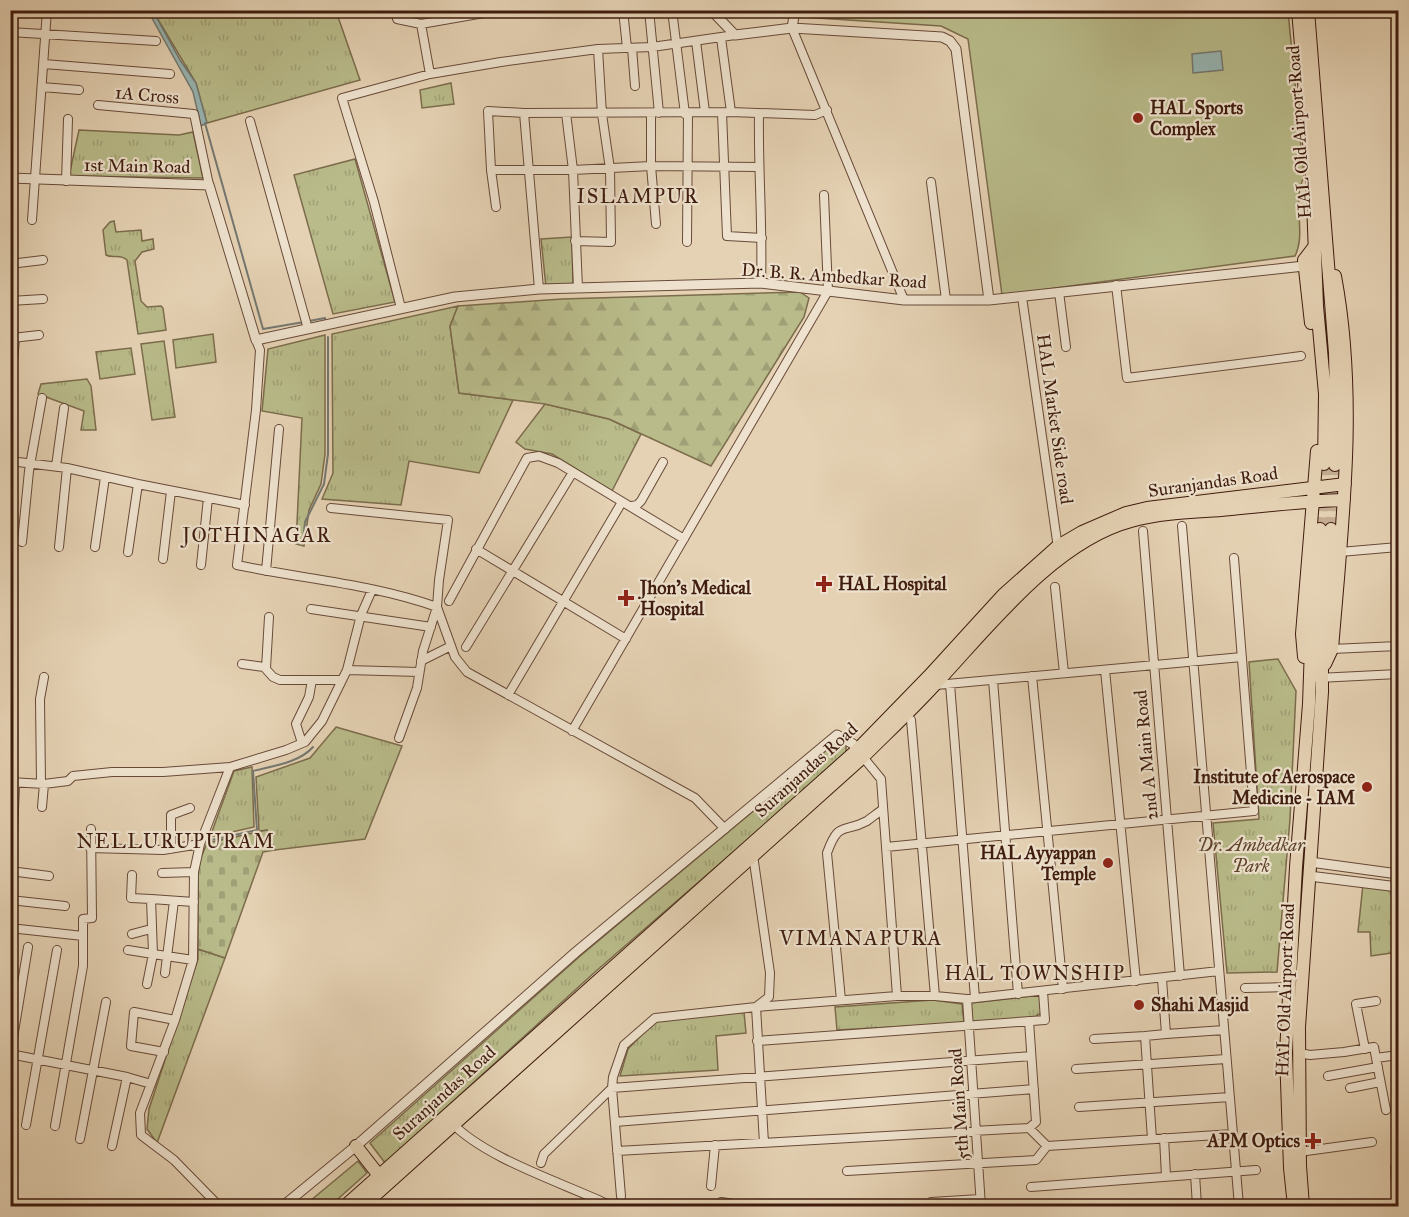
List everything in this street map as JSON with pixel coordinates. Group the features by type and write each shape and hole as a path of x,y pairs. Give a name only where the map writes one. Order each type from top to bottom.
{"main road":[{"name":"HAL Old Airport Road","path":"1298,10 1320,249"},
{"name":"HAL Old Airport Road","path":"1308,10 1322,176 1320,249"},
{"path":"1318,674 1304,659 1302,634 1316,466 1317,392 1304,260 1320,249"},
{"path":"1320,249 1330,465"},
{"path":"1318,674 1332,649 1345,484 1347,395 1342,312 1332,259 1320,249"},
{"name":"Suranjandas Road","path":"449,1120 753,855 932,681 1003,594 1082,532 1126,513 1147,508 1313,486 1345,484"},
{"name":"Suranjandas Road","path":"1059,551 1130,521 1171,514 1344,500"},
{"path":"1318,674 1326,529"},
{"name":"HAL Old Airport Road","path":"1298,1204 1300,996 1310,862 1318,674"},
{"name":"HAL Old Airport Road","path":"1298,1204 1286,1053 1289,987 1318,674"},
{"name":"Suranjandas Road","path":"345,1206 383,1180 860,753"},
{"path":"356,1146 383,1180"},
{"name":"Suranjandas Road","path":"363,1206 383,1180"}],"street":[{"path":"32,220 46,10"},
{"path":"395,10 397,19 421,24 501,10"},
{"path":"623,10 636,86"},
{"path":"649,10 655,113 651,166 656,224"},
{"path":"672,10 686,114 687,242"},
{"path":"711,10 735,35"},
{"path":"795,10 792,28 904,300"},
{"path":"421,24 430,74"},
{"path":"401,308 376,207 342,98 430,74 501,62 598,49 652,47 792,28 942,36 956,49 989,300"},
{"path":"10,32 156,40"},
{"path":"721,38 727,113 724,166 727,236 762,238"},
{"path":"696,41 705,112"},
{"path":"576,241 611,242 610,169 598,49"},
{"path":"44,64 170,74"},
{"path":"42,87 80,90"},
{"name":"1A Cross","path":"98,105 194,114 209,185"},
{"path":"496,207 490,170 488,111 815,115 827,110"},
{"path":"524,113 539,289"},
{"path":"566,113 573,170 578,288"},
{"path":"759,114 761,284"},
{"path":"66,181 68,119"},
{"path":"250,122 308,329"},
{"path":"490,170 573,170 651,166 759,167"},
{"name":"1st Main Road","path":"10,178 209,185 256,340"},
{"path":"931,182 946,300"},
{"path":"572,731 828,291 824,195"},
{"path":"10,264 43,260"},
{"name":"Dr. B. R. Ambedkar Road","path":"256,340 455,297 539,289 761,284 904,300 989,300 1304,266"},
{"path":"1116,285 1127,378 1301,356"},
{"path":"1059,292 1066,347"},
{"name":"HAL Market Side road","path":"1022,297 1059,551"},
{"path":"10,301 43,299"},
{"path":"11,385 13,338 39,335"},
{"path":"256,340 260,350 256,410 237,565 372,590 437,607"},
{"path":"22,542 31,464 42,398"},
{"path":"56,466 64,408"},
{"path":"266,571 279,429"},
{"path":"449,601 527,458 539,456 558,463 684,539"},
{"path":"10,461 67,468 245,505"},
{"path":"632,506 641,501 663,462"},
{"path":"58,547 67,468"},
{"path":"466,647 573,472"},
{"path":"95,547 105,477"},
{"path":"128,552 138,484"},
{"path":"163,559 171,491"},
{"path":"201,565 208,498"},
{"path":"508,695 622,502"},
{"path":"331,508 448,520 437,607 421,661 417,688 399,738"},
{"path":"1182,526 1239,1206"},
{"name":"2nd A Main Road","path":"1143,531 1180,976"},
{"path":"1340,552 1398,547"},
{"path":"476,549 626,639"},
{"path":"886,847 1254,812 1234,558"},
{"path":"1054,587 1064,673"},
{"path":"10,782 68,782 73,776 112,772 163,772 230,767 302,743 322,721 347,670 361,615 372,590"},
{"path":"437,607 455,657 467,672 695,798 725,829"},
{"path":"311,609 431,627"},
{"path":"266,668 269,617"},
{"path":"421,661 451,646"},
{"path":"1332,649 1398,646"},
{"path":"932,681 950,684 1242,657"},
{"path":"10,658 13,658 10,675"},
{"path":"242,664 266,668 276,679 342,680"},
{"path":"347,670 419,672"},
{"path":"1105,670 1136,981"},
{"path":"1318,674 1398,674"},
{"path":"1032,676 1063,989"},
{"path":"42,807 40,699 44,677"},
{"path":"302,743 296,724 309,697 312,680"},
{"path":"993,680 1018,994"},
{"name":"5th Main Road","path":"950,684 963,840 971,999 968,1025 980,1203"},
{"path":"911,720 935,996"},
{"path":"283,1206 356,1146 576,952 837,735 853,744 881,779 897,996"},
{"path":"219,1206 174,1160 141,1135 140,1113 164,1052 194,960 194,872 200,844 230,767"},
{"path":"10,782 15,783 12,807 13,836"},
{"path":"171,849 171,815 190,808"},
{"path":"841,1000 826,853 834,835 846,827 867,821 883,809"},
{"path":"55,1126 83,966 83,920 92,918 91,829"},
{"path":"90,848 171,849 200,844"},
{"path":"753,855 767,941 771,988 769,997 756,1007"},
{"path":"1310,862 1398,874"},
{"path":"10,871 49,876"},
{"path":"162,873 194,872"},
{"path":"132,875 131,898 194,902"},
{"path":"1309,876 1398,887"},
{"path":"147,984 153,954 151,899"},
{"path":"10,900 65,906"},
{"path":"165,973 174,901"},
{"path":"10,928 83,936"},
{"path":"132,934 151,930"},
{"path":"28,947 11,1055 94,1070 151,1084"},
{"path":"26,1125 57,950"},
{"path":"128,950 194,960"},
{"path":"621,1196 613,1077 624,1046 654,1018 897,996 971,999 1219,971"},
{"path":"1162,979 1166,1034"},
{"path":"1245,988 1289,987"},
{"path":"757,1041 1045,1020 1043,991"},
{"path":"80,1139 106,1002"},
{"path":"1365,1049 1356,1004 1376,1002"},
{"path":"756,1007 764,1143"},
{"path":"164,1052 131,1046 134,1012 175,1020"},
{"path":"617,1151 1029,1128 1036,1122 1029,1021"},
{"path":"1094,1039 1224,1030"},
{"path":"1144,1036 1152,1139"},
{"path":"1299,1053 1310,1055 1374,1047 1386,1110"},
{"path":"1376,1058 1398,1055"},
{"path":"541,1163 544,1154 612,1088 1031,1056"},
{"path":"1076,1069 1226,1059"},
{"path":"1328,1076 1378,1067"},
{"path":"112,1146 127,1077"},
{"path":"1350,1088 1380,1082"},
{"path":"615,1122 1034,1089"},
{"path":"1079,1107 1230,1097"},
{"path":"449,1120 468,1137 496,1154 605,1203 606,1206"},
{"path":"1029,1128 1047,1146"},
{"path":"847,1171 1036,1160 1047,1146 1233,1134"},
{"path":"1164,1138 1167,1176"},
{"path":"1299,1152 1372,1142"},
{"path":"711,1186 715,1146"},
{"path":"1395,1167 1397,1206"},
{"path":"1031,1187 1256,1170"},
{"path":"1195,1174 1197,1206"},
{"path":"721,1202 748,1206"},
{"path":"931,1202 980,1203"}],"green space":[{"name":"HAL Sports Complex","path":"803,10 1288,11 1304,177 1300,187 1300,237 1295,256 1002,295 968,39 941,26 802,17"},
{"path":"153,11 336,11 360,80 207,123 196,83"},
{"path":"451,83 454,104 422,108 420,90"},
{"path":"79,130 179,135 193,132 203,178 69,176"},
{"path":"355,159 395,302 333,314 294,175"},
{"path":"114,221 116,232 141,230 142,241 153,239 154,249 142,252 135,261 141,301 147,307 161,306 163,308 166,330 138,334 127,260 106,255 103,230"},
{"path":"572,237 573,286 546,287 541,239"},
{"path":"800,292 809,298 804,317 711,466 609,419 545,404 459,393 450,326 458,306 562,299"},
{"path":"458,306 450,326 459,393 513,400 479,473 409,461 401,505 322,499 333,473 332,334"},
{"path":"213,334 216,362 176,368 173,340"},
{"path":"325,335 325,454 321,484 309,510 304,546 296,544 302,418 262,411 268,349"},
{"path":"164,341 175,417 152,420 141,344"},
{"path":"131,348 135,374 100,379 96,352"},
{"path":"87,379 91,386 96,430 81,430 84,411 38,394 41,384"},
{"path":"545,404 609,419 641,434 612,491 552,454 525,449 516,442"},
{"name":"Dr. Ambedkar Park","path":"1278,659 1296,691 1290,819 1277,972 1227,973 1213,823 1259,819 1249,662"},
{"path":"336,727 402,746 365,839 275,850 267,830 259,831 256,777 310,758"},
{"path":"837,741 846,743 846,754 595,972 385,1163 370,1143 579,957"},
{"path":"252,767 254,827 210,837 234,771"},
{"path":"267,830 275,850 263,852 225,958 198,949 198,865 207,843"},
{"path":"1363,884 1398,890 1398,952 1371,956 1370,932 1358,932"},
{"path":"198,949 225,958 157,1143 147,1129 149,1109 198,959"},
{"path":"1041,995 1041,1013 1030,1020 972,1023 971,1003"},
{"path":"933,1000 962,1004 964,1023 837,1030 835,1007"},
{"path":"744,1012 746,1033 716,1036 718,1070 620,1076 628,1049 655,1021"},
{"path":"358,1161 367,1173 330,1206 304,1206"}],"water":[{"path":"148,11 153,11 180,60 196,83 207,123 201,126 193,92"},
{"path":"1221,51 1223,70 1193,73 1192,54"}],"waterway":[{"path":"205,123 263,329 304,322"},
{"path":"309,321 325,318 325,321"},
{"path":"303,541 305,522 324,484 328,454 328,337"},
{"path":"207,841 257,830 253,771 293,760 313,747"}],"tunnel":[{"path":"1320,529 1324,464"},
{"path":"1331,529 1335,465"}],"place":[{"name":"HAL Sports Complex","path":"1138,118"},
{"name":"HAL Hospital","path":"824,584"},
{"name":"Jhon's Medical Hospital","path":"626,598"},
{"name":"Institute of Aerospace Medicine - IAM","path":"1367,787"},
{"name":"HAL Ayyappan Temple","path":"1108,863"},
{"name":"Shahi Masjid","path":"1139,1005"},
{"name":"APM Optics","path":"1313,1141"}],"district":[{"name":"ISLAMPUR","path":"638,196"},
{"name":"JOTHINAGAR","path":"257,535"},
{"name":"NELLURUPURAM","path":"176,841"},
{"name":"VIMANAPURA","path":"861,938"},
{"name":"HAL TOWNSHIP","path":"1035,973"}]}
